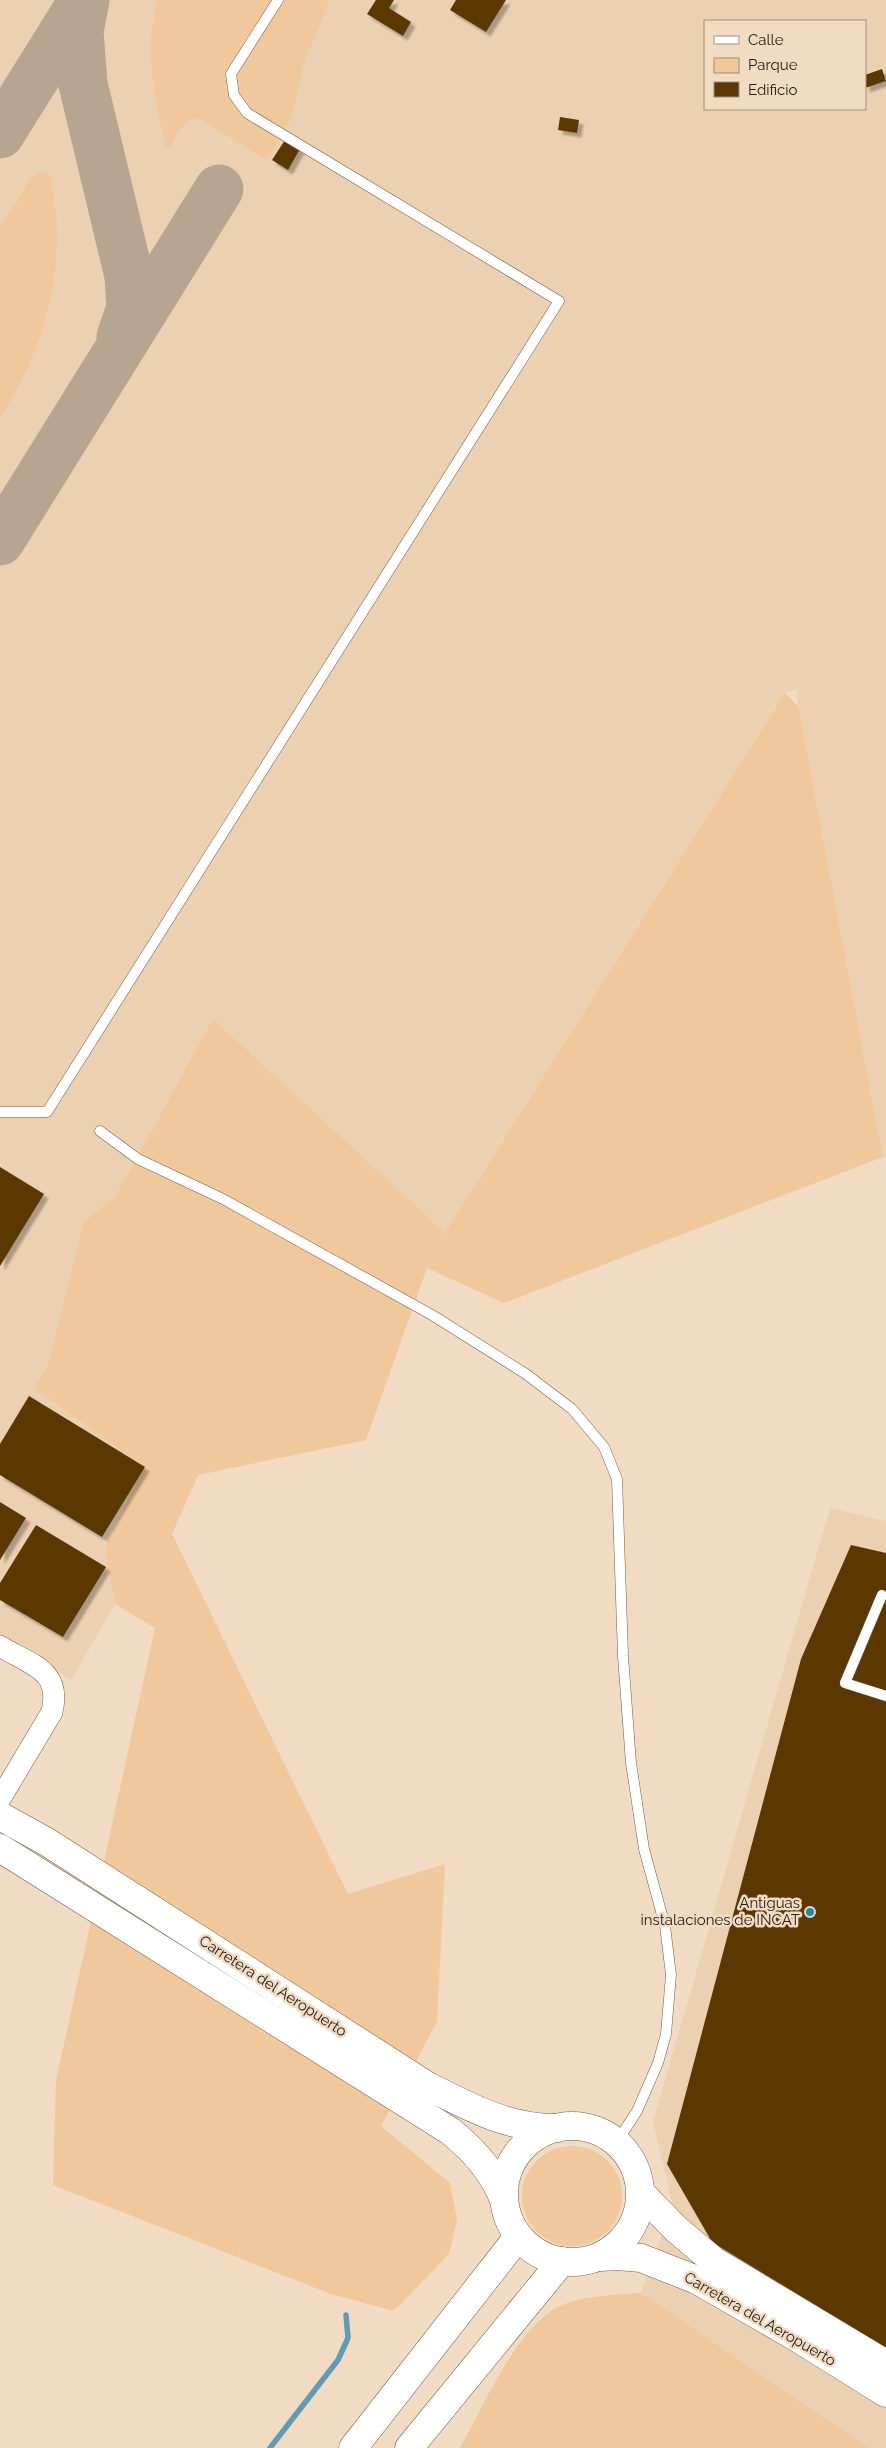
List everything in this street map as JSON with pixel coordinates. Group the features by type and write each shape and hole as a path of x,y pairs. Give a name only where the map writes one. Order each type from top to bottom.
{"main road":[{"name":"Carretera del Aeropuerto","path":"0,1816 47,1842 426,2085 467,2106 502,2120 543,2128 556,2128"},
{"name":"Carretera del Aeropuerto","path":"0,1848 450,2131 464,2142 487,2168 496,2181 504,2200"},
{"path":"556,2128 585,2128 598,2131 617,2142 630,2156 638,2174 641,2193 638,2213 630,2231 617,2246 599,2257 579,2262 562,2261 543,2256 518,2237 507,2216 504,2200 504,2181 511,2162 523,2147 538,2135 556,2128"},
{"name":"Carretera del Aeropuerto","path":"641,2193 676,2229 714,2261 886,2364"},
{"path":"353,2448 518,2237"},
{"name":"Carretera del Aeropuerto","path":"599,2257 641,2258 697,2280 796,2337 886,2393"},
{"path":"409,2448 562,2261"}],"street":[{"path":"0,1646 40,1669 54,1687 56,1696 52,1712 0,1799"}],"lane":[{"path":"0,1112 47,1112 559,300 246,113 234,95 231,74 278,0"},
{"path":"100,1131 138,1159 223,1199 432,1315 526,1374 572,1409 604,1447 617,1480 623,1656 631,1763 644,1849 665,1926 671,1974 666,2034 658,2062 637,2111 617,2142"},
{"path":"882,1596 845,1683 886,1696"}],"shaded area":[{"path":"0,0 886,0 886,1157 883,1157 796,689 785,693 445,1233 213,1020 115,1197 84,1222 48,1366 35,1388 149,1465 102,1537 115,1604 71,1680 0,1635"},
{"name":"Antiguas instalaciones de INCAT","path":"830,1508 886,1521 886,2448 869,2448 641,2293 673,2206 653,2122"}],"green space":[{"path":"157,0 330,0 305,60 291,118 269,156 263,158 200,119 190,120 185,123 170,147 165,146 154,91 151,55 151,37"},
{"path":"43,171 48,172 51,177 56,210 57,242 55,273 50,303 31,361 0,418 0,228 32,176"},
{"path":"785,693 799,707 883,1157 504,1303 427,1268 366,1440 198,1475 172,1534 348,1894 445,1864 437,2022 381,2126 450,2183 457,2219 449,2254 394,2311 331,2294 53,2185 56,2081 155,1628 115,1604 104,1547 145,1467 34,1388 48,1366 84,1222 115,1197 213,1019 445,1233"},
{"path":"572,2146 591,2150 608,2160 618,2177 622,2196 618,2215 608,2232 591,2242 572,2246 553,2242 536,2232 526,2215 522,2196 526,2177 536,2160 553,2150"},
{"path":"641,2293 869,2448 460,2448 511,2356 537,2323 551,2311 570,2302 582,2299"}],"building":[{"path":"376,0 394,0 389,8 411,22 403,36 367,14"},
{"path":"456,0 506,0 486,32 450,10"},
{"path":"882,69 886,81 866,88 866,75"},
{"path":"560,117 579,120 577,133 558,130"},
{"path":"285,140 300,149 288,170 272,160"},
{"path":"0,1167 44,1194 0,1266"},
{"path":"29,1396 145,1467 102,1537 0,1475 0,1444"},
{"path":"0,1502 26,1518 0,1560"},
{"path":"36,1525 106,1567 63,1637 0,1600 0,1583"},
{"name":"Antiguas instalaciones de INCAT","path":"851,1545 886,1553 886,2348 712,2242 667,2164 801,1659"}],"waterway":[{"path":"270,2448 338,2360 348,2338 346,2315"}],"taxiway":[{"path":"85,0 79,31 83,84 129,276 131,308 121,337"},
{"path":"0,134 83,1"},
{"path":"0,541 219,189"}],"place":[{"name":"Antiguas instalaciones de INCAT","path":"810,1912"}]}
